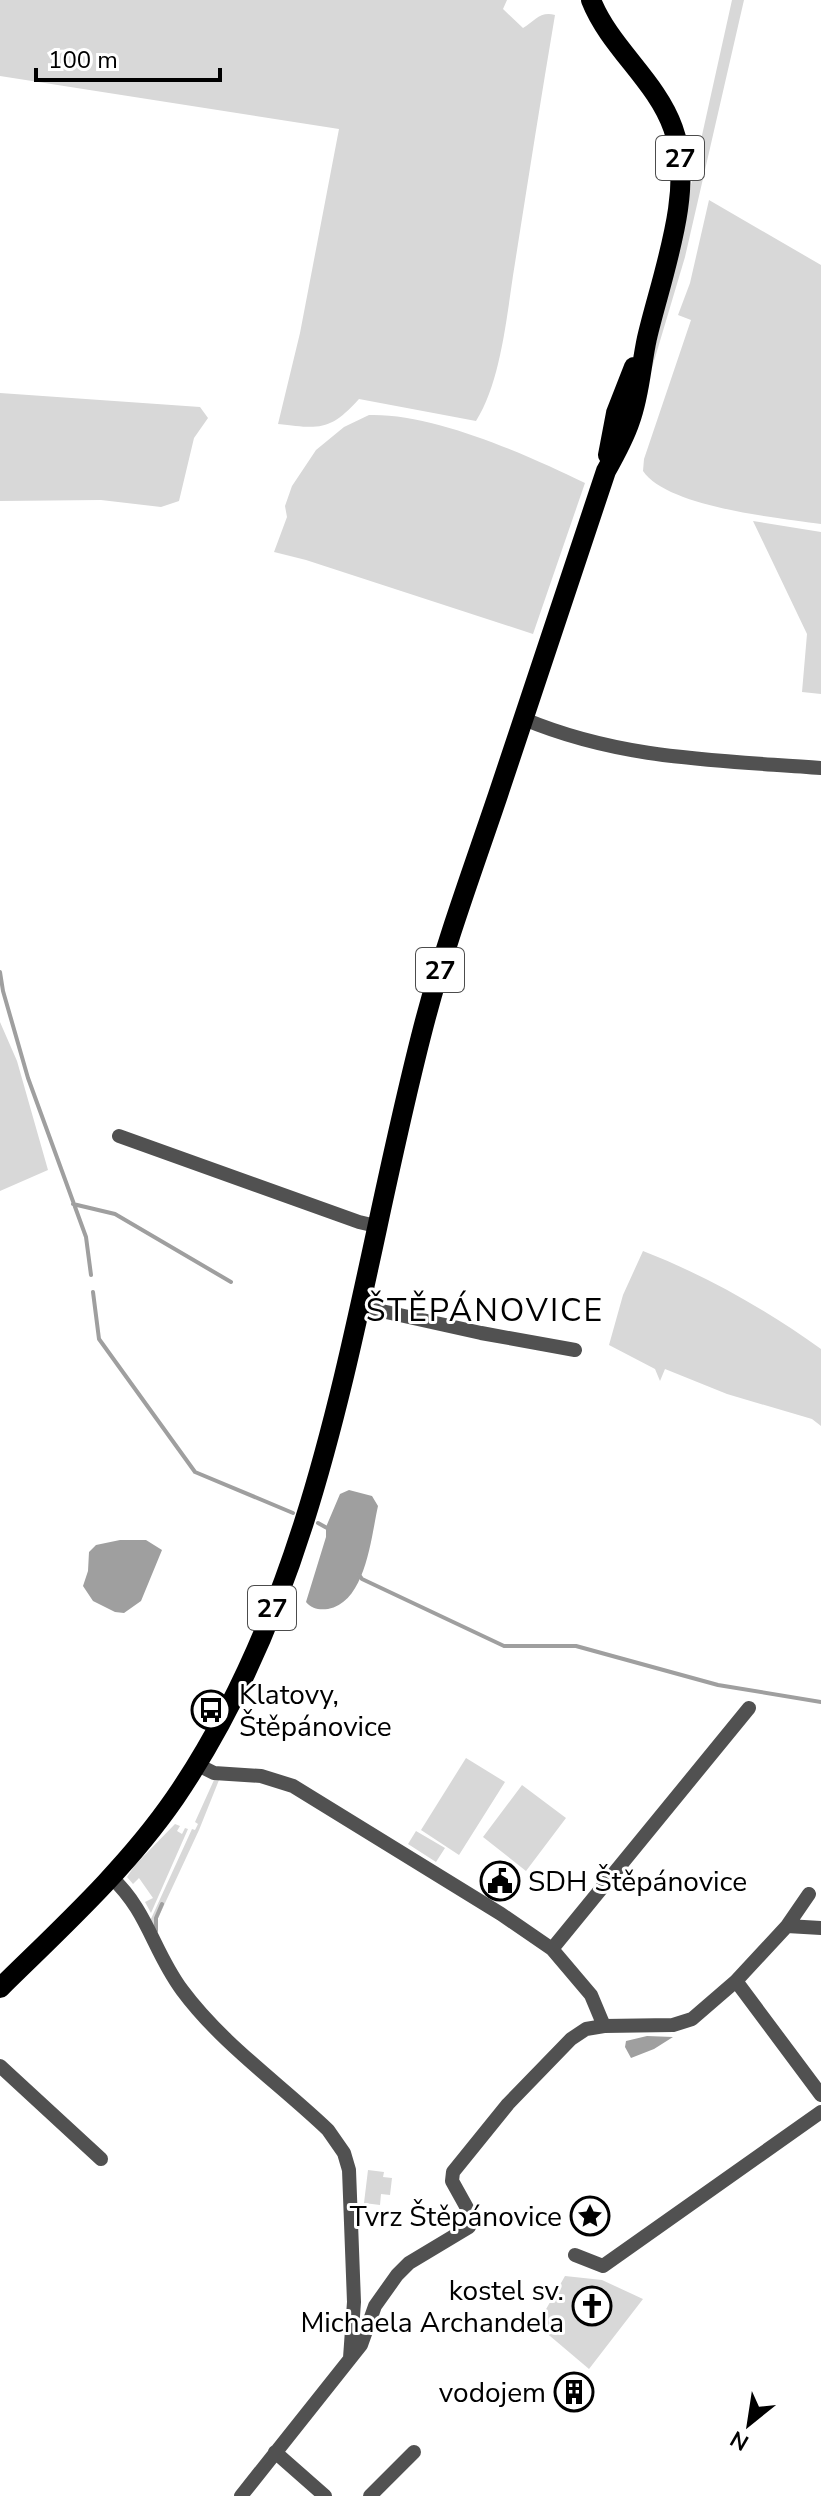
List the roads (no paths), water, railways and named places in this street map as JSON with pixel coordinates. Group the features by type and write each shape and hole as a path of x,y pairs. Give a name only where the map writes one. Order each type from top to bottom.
{"main road":[{"name":"27","path":"0,1988 111,1877 155,1826 196,1764 237,1689 295,1549 326,1448 429,1007 606,471 616,413 647,338 675,220 680,152 673,129 663,107 610,36 591,0"}],"street":[{"path":"524,719 591,743 639,753 821,768"},
{"path":"119,1136 376,1226"},
{"path":"359,1306 492,1336 575,1350"},
{"path":"552,1949 749,1708"},
{"path":"196,1764 214,1773 261,1776 293,1786 501,1914 552,1949 591,1995 604,2026"},
{"path":"111,1877 136,1903 166,1966 196,2008 328,2130 344,2153 349,2170 354,2302 350,2358"},
{"path":"241,2496 361,2345 375,2306 397,2275 409,2263 471,2225 472,2217 452,2181 453,2172 508,2104 559,2050 586,2029 684,2023 699,2014 736,1981 787,1926 809,1894"},
{"path":"787,1926 821,1928"},
{"path":"736,1981 821,2095"},
{"path":"0,2066 101,2159"},
{"path":"575,2255 603,2266 821,2112"},
{"path":"275,2452 325,2496"},
{"path":"370,2496 414,2452"}],"waterway":[{"path":"0,972 28,1078 86,1237 91,1275"},
{"path":"73,1204 115,1214 231,1282"},
{"path":"93,1292 99,1339 195,1472 293,1513"},
{"path":"318,1523 327,1528"},
{"path":"359,1575 504,1646 576,1646 718,1685 821,1702"},
{"path":"156,1931 156,1918 162,1904"}],"place":[{"name":"Klatovy, Štěpánovice","path":"211,1710"},
{"name":"SDH Štěpánovice","path":"500,1881"},
{"name":"Tvrz Štěpánovice","path":"590,2216"},
{"name":"kostel sv. Michaela Archandela","path":"592,2306"},
{"name":"vodojem","path":"574,2392"}],"district":[{"name":"ŠTĚPÁNOVICE","path":"485,1310"}]}
